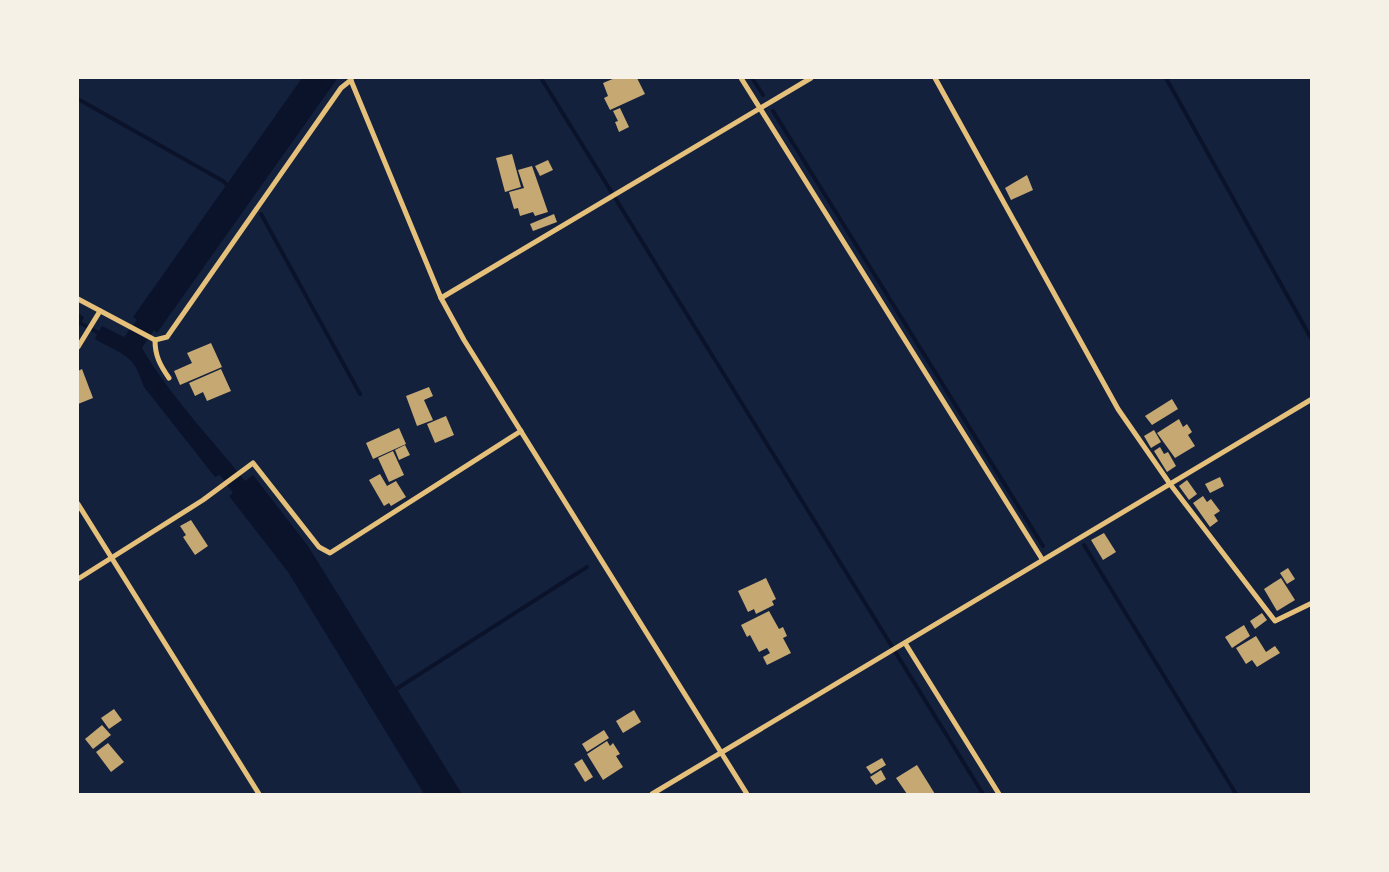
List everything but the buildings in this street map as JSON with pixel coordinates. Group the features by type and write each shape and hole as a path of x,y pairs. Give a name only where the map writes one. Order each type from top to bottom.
{"street":[{"path":"741,78 1042,559"},
{"path":"441,298 811,78"},
{"path":"934,78 1118,409 1170,484 1275,621 1312,603"},
{"path":"78,299 153,339 167,337 340,88 351,79 441,298 464,340 747,794"},
{"path":"78,347 100,311"},
{"path":"153,339 158,362 169,378"},
{"path":"652,794 1312,399"},
{"path":"78,579 224,485 253,463 319,547 330,554 521,431"},
{"path":"78,504 259,794"},
{"path":"905,644 999,794"}],"water":[{"path":"302,78 337,79 157,333 154,330 142,348 178,400 245,481 253,475 308,546 462,794 424,794 288,572 229,496 233,493 220,475 215,477 144,387 132,362 121,353 95,339 97,334 80,325 78,330 78,313 84,317 82,322 99,331 102,326 124,337 137,320 133,317"}],"waterway":[{"path":"541,78 983,794"},
{"path":"752,78 763,95"},
{"path":"1166,78 1312,340"},
{"path":"78,99 223,181 229,187"},
{"path":"773,111 1043,546"},
{"path":"261,214 360,394"},
{"path":"1084,545 1236,794"},
{"path":"393,691 587,567"}]}
